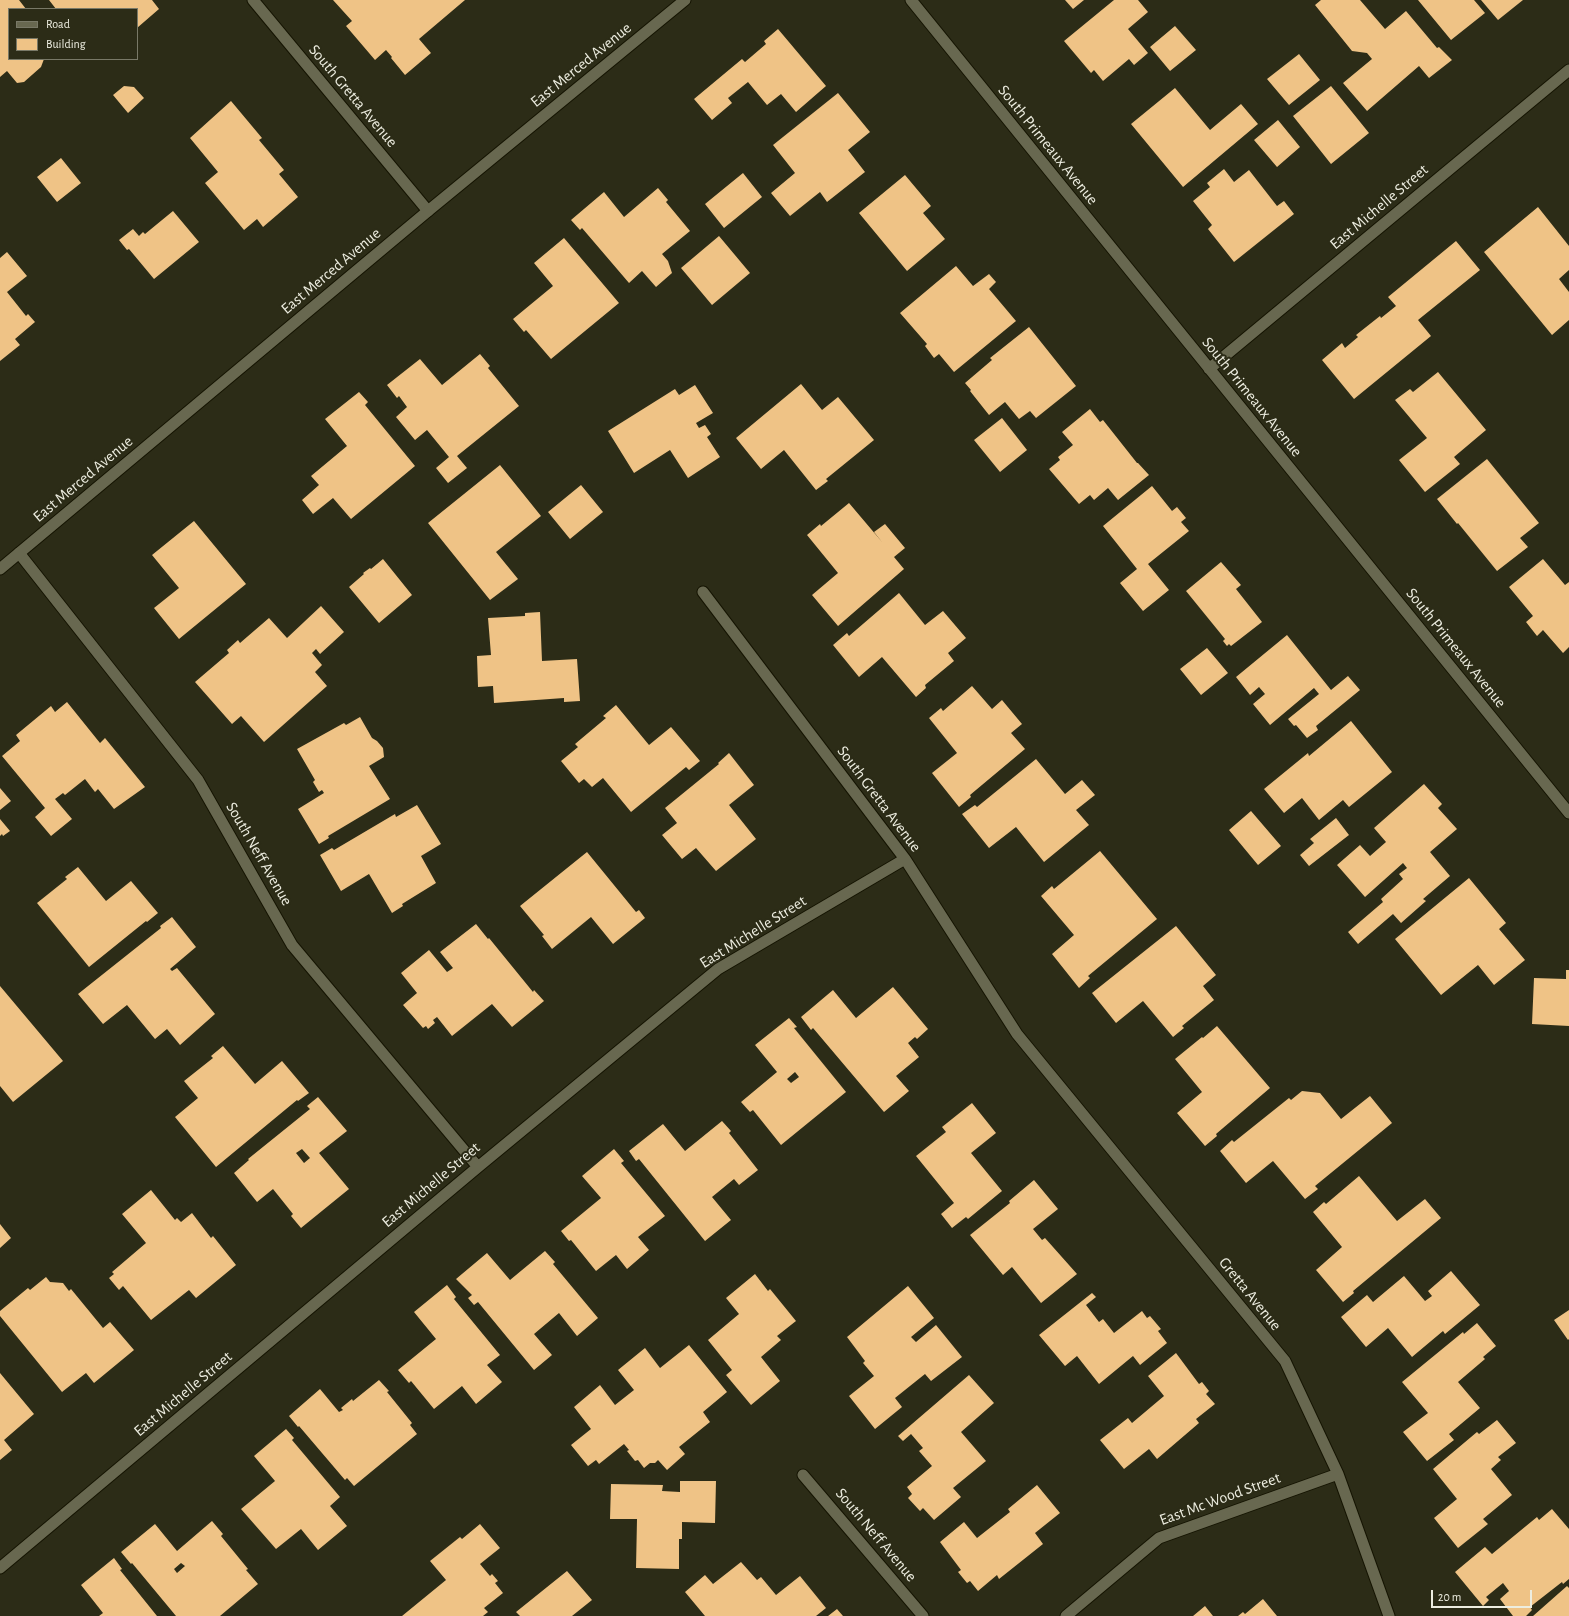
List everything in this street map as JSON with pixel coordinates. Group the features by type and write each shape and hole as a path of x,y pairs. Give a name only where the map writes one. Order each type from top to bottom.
{"street":[{"name":"South Gretta Avenue","path":"253,0 428,212"},
{"name":"East Merced Avenue","path":"0,569 685,0"},
{"name":"South Primeaux Avenue","path":"911,0 1569,813"},
{"name":"East Michelle Street","path":"1209,370 1569,70"},
{"name":"South Neff Avenue","path":"19,553 198,780 292,945 478,1167"},
{"name":"South Gretta Avenue","path":"703,592 905,859 1017,1034"},
{"name":"East Michelle Street","path":"0,1568 478,1167 718,969 905,859"},
{"name":"Gretta Avenue","path":"1017,1034 1285,1361 1338,1474 1389,1616"},
{"name":"East Mc Wood Street","path":"1066,1616 1158,1538 1338,1474"},
{"name":"South Neff Avenue","path":"803,1475 923,1616"}],"building":[{"path":"0,0 19,0 25,8 8,8 8,60 44,60 41,67 24,82 17,83 7,71 0,77"},
{"path":"49,0 152,0 159,9 138,27 138,8 55,8"},
{"path":"333,0 465,0 419,39 431,53 405,75 386,50 375,60 346,26 352,21"},
{"path":"1065,0 1084,0 1073,9"},
{"path":"1114,0 1138,0 1148,12 1128,29 1148,53 1134,65 1129,59 1103,81 1094,70 1091,73 1064,41"},
{"path":"1321,0 1360,0 1385,29 1406,11 1437,48 1439,47 1452,60 1429,78 1419,66 1367,111 1343,83 1372,59 1367,53 1352,51 1315,5"},
{"path":"1418,0 1474,0 1485,13 1451,40"},
{"path":"1481,0 1523,0 1498,20"},
{"path":"1175,26 1196,50 1170,71 1150,47"},
{"path":"778,29 826,86 796,112 781,94 767,105 748,82 728,98 732,103 712,120 694,99 742,59 745,62 766,44 764,41"},
{"path":"1299,54 1320,80 1289,105 1267,79"},
{"path":"124,86 134,87 144,98 128,113 113,95"},
{"path":"1331,86 1369,133 1331,164 1293,116"},
{"path":"1175,88 1210,130 1241,104 1258,124 1183,187 1131,124"},
{"path":"838,93 870,132 848,150 865,172 827,202 820,192 790,216 771,193 795,173 773,145"},
{"path":"231,101 262,138 259,140 284,170 279,174 298,197 263,227 257,219 244,230 205,183 218,172 190,138"},
{"path":"1278,120 1300,147 1277,167 1254,140"},
{"path":"61,158 81,183 57,202 37,177"},
{"path":"1224,169 1234,182 1249,170 1277,206 1284,201 1294,214 1234,262 1208,229 1212,225 1193,201 1210,187 1207,183"},
{"path":"743,173 762,197 724,228 705,204"},
{"path":"905,175 931,206 923,213 945,239 907,271 859,213"},
{"path":"658,188 668,200 666,202 690,231 662,254 668,261 672,273 656,287 642,271 629,283 582,228 580,230 571,220 604,192 624,217"},
{"path":"1538,207 1569,246 1569,270 1559,279 1569,292 1569,320 1552,335 1484,252"},
{"path":"173,211 199,242 154,279 129,249 127,250 119,240 133,229 139,236 143,232 145,234"},
{"path":"719,236 750,273 712,305 681,268"},
{"path":"564,238 619,303 551,359 526,330 524,332 513,319 553,286 534,263"},
{"path":"1456,241 1480,270 1418,320 1431,336 1354,399 1322,360 1342,343 1345,348 1358,337 1356,335 1380,316 1381,318 1396,306 1388,297"},
{"path":"7,252 27,276 7,292 26,316 28,314 35,322 15,339 20,345 0,361 0,258"},
{"path":"956,266 973,286 989,274 996,282 989,289 1016,321 954,372 939,354 934,358 925,346 927,344 900,313"},
{"path":"1029,327 1076,386 1036,418 1030,411 1019,419 1005,402 989,415 965,383 992,360 990,358"},
{"path":"480,354 490,366 488,368 519,406 457,456 467,468 448,483 436,468 449,457 427,430 415,440 396,417 407,407 399,396 397,398 387,385 420,359 442,385"},
{"path":"1438,372 1486,430 1454,457 1460,464 1425,492 1399,460 1427,438 1395,400 1410,389 1413,392"},
{"path":"801,384 822,410 838,397 874,440 826,479 828,481 816,490 784,450 761,469 736,438"},
{"path":"695,385 713,413 696,423 699,428 705,425 711,434 707,437 720,457 688,478 670,450 634,473 608,431 675,389 679,395"},
{"path":"359,392 368,402 365,405 415,466 351,519 333,498 313,514 302,500 319,485 311,476 347,446 325,419"},
{"path":"1090,409 1100,422 1103,420 1137,463 1149,475 1118,500 1108,488 1094,500 1090,495 1079,504 1049,469 1060,460 1058,457 1073,445 1062,432"},
{"path":"1002,418 1027,450 1000,472 974,440"},
{"path":"1487,459 1539,523 1520,538 1528,547 1497,571 1437,499"},
{"path":"500,465 541,516 496,552 518,579 490,600 428,523"},
{"path":"581,485 603,512 570,539 548,512"},
{"path":"1152,486 1172,511 1177,507 1186,518 1181,522 1189,531 1148,564 1169,590 1143,611 1120,583 1137,569 1103,526"},
{"path":"849,503 882,542 874,532 885,524 905,548 894,557 904,569 838,626 812,595 838,573 807,535 820,524 821,526"},
{"path":"194,521 246,584 179,639 154,608 179,588 152,555"},
{"path":"383,559 412,595 379,623 349,587 364,574 363,573 370,568 371,569"},
{"path":"1543,559 1565,585 1569,582 1569,647 1563,653 1543,630 1537,636 1526,622 1533,616 1509,587"},
{"path":"1221,562 1241,585 1236,589 1262,622 1231,646 1229,644 1227,646 1223,641 1225,639 1186,591"},
{"path":"899,593 925,625 943,611 966,638 948,653 954,661 925,685 926,688 916,697 882,657 859,677 833,645 847,633 849,636"},
{"path":"321,606 344,632 320,654 316,649 312,653 322,665 315,672 327,686 264,742 241,716 232,724 195,682 229,653 227,650 238,640 240,643 269,618 287,638"},
{"path":"540,612 542,661 577,659 580,701 564,702 564,698 494,703 493,686 478,687 477,656 491,655 488,618 525,616 525,613"},
{"path":"1287,635 1331,690 1348,676 1360,690 1316,726 1318,730 1307,738 1296,725 1294,726 1288,719 1319,694 1314,688 1270,725 1253,704 1265,694 1259,687 1250,695 1236,677"},
{"path":"1207,648 1228,673 1201,695 1180,669"},
{"path":"972,686 992,709 1002,700 1022,724 1011,733 1025,749 970,795 971,797 959,807 932,773 957,753 929,718 941,708 943,711"},
{"path":"67,702 100,743 105,738 145,787 114,809 98,789 95,792 85,779 65,795 63,793 55,799 72,819 51,836 35,817 45,808 2,756 20,741 16,735 51,706 55,712"},
{"path":"616,705 649,745 671,727 700,761 689,770 686,767 631,812 603,778 592,787 584,779 579,783 561,761 578,747 575,744 606,718 603,716"},
{"path":"360,717 372,738 383,748 384,757 369,766 390,799 328,836 329,838 319,844 298,809 324,793 322,790 319,792 313,782 315,780 297,749 344,723 346,725"},
{"path":"1351,721 1392,772 1349,807 1343,800 1319,820 1302,798 1284,813 1264,789 1308,753 1309,756"},
{"path":"729,753 754,785 729,805 756,839 716,871 696,848 682,859 662,835 677,823 665,808 719,764 718,763"},
{"path":"1036,759 1065,794 1082,780 1095,795 1076,810 1089,825 1044,862 1016,827 989,848 962,814 975,805 977,807"},
{"path":"1424,784 1442,804 1438,808 1457,829 1430,852 1450,876 1423,899 1426,901 1401,923 1393,914 1358,944 1348,932 1383,902 1381,899 1403,879 1399,874 1407,868 1403,863 1365,897 1337,865 1360,845 1370,856 1386,842 1374,828"},
{"path":"0,788 11,801 0,810"},
{"path":"417,805 441,844 421,856 436,883 402,904 403,906 392,913 369,874 341,891 320,855 332,848 334,850 395,814 396,817"},
{"path":"1251,811 1281,846 1258,865 1229,830"},
{"path":"1336,818 1349,835 1309,866 1300,855 1314,843 1310,839"},
{"path":"0,819 10,831 3,836 2,834 0,836"},
{"path":"1100,851 1157,919 1088,976 1090,978 1079,988 1052,954 1074,935 1041,896 1052,886 1054,889"},
{"path":"587,852 636,912 639,910 645,918 613,944 591,917 552,949 542,936 544,935 520,906"},
{"path":"78,867 106,901 131,881 158,913 89,967 37,903 67,879 65,877"},
{"path":"1469,878 1506,923 1499,929 1525,960 1494,985 1478,965 1441,995 1395,939"},
{"path":"172,917 196,947 170,969 172,971 177,968 215,1014 180,1045 167,1029 155,1039 127,1005 103,1024 78,994 161,928 160,926"},
{"path":"476,924 533,992 534,990 544,1001 512,1027 492,1004 452,1036 437,1017 433,1020 435,1023 428,1029 426,1026 423,1028 403,1005 417,993 401,973 429,950 447,972 453,968 440,952"},
{"path":"1176,926 1216,975 1203,986 1214,1000 1182,1026 1184,1028 1173,1037 1143,1001 1116,1023 1092,993"},
{"path":"1566,970 1569,970 1569,1026 1532,1024 1534,978 1566,979"},
{"path":"0,986 63,1061 13,1102 0,1086"},
{"path":"893,987 928,1029 917,1039 915,1037 908,1043 919,1057 896,1076 909,1091 884,1112 813,1028 811,1030 801,1017 833,990 856,1018"},
{"path":"789,1018 797,1027 794,1028 846,1092 781,1145 753,1110 750,1112 741,1102 777,1072 755,1045","holes":["795,1072 799,1077 791,1083 787,1079"]},
{"path":"1217,1026 1270,1088 1216,1134 1217,1136 1205,1146 1177,1113 1202,1092 1175,1059"},
{"path":"223,1046 255,1084 282,1061 309,1093 298,1101 297,1100 216,1167 175,1117 198,1098 184,1081 213,1058 211,1056"},
{"path":"1302,1091 1320,1093 1341,1119 1370,1096 1392,1123 1315,1186 1318,1189 1305,1199 1273,1161 1246,1183 1220,1151 1232,1140 1234,1142 1289,1098 1291,1100"},
{"path":"318,1097 347,1131 319,1153 349,1189 301,1228 291,1216 293,1214 273,1189 257,1202 234,1173 249,1160 248,1159 310,1109 307,1106","holes":["302,1149 310,1158 304,1163 296,1153"]},
{"path":"972,1103 996,1133 971,1153 1002,1191 968,1219 966,1217 952,1228 941,1214 954,1203 916,1156 946,1132 942,1127"},
{"path":"722,1121 731,1131 729,1133 758,1170 739,1185 734,1179 712,1197 731,1220 705,1241 639,1159 636,1161 629,1151 663,1124 685,1151"},
{"path":"614,1149 624,1161 621,1163 665,1216 638,1237 649,1250 627,1269 616,1255 596,1271 571,1240 569,1241 561,1231 601,1198 582,1176"},
{"path":"1359,1176 1397,1221 1425,1199 1441,1218 1353,1291 1354,1293 1343,1302 1316,1270 1342,1247 1313,1212 1324,1202 1326,1204"},
{"path":"1034,1180 1058,1209 1033,1229 1042,1240 1045,1238 1077,1274 1041,1303 1012,1267 1003,1275 970,1235 1010,1203 1009,1201"},
{"path":"151,1190 175,1220 177,1218 181,1222 192,1213 211,1238 213,1236 236,1265 196,1298 189,1290 151,1320 123,1286 119,1290 109,1278 114,1274 112,1272 146,1243 122,1214"},
{"path":"0,1224 11,1238 0,1248"},
{"path":"545,1251 555,1262 553,1264 598,1318 577,1336 559,1313 534,1334 552,1355 534,1370 478,1302 474,1305 468,1298 472,1295 456,1279 487,1253 510,1280"},
{"path":"1451,1271 1480,1305 1445,1334 1443,1331 1412,1357 1388,1328 1366,1347 1341,1317 1367,1295 1373,1302 1404,1276 1425,1301 1432,1296 1428,1291"},
{"path":"755,1274 768,1291 770,1289 796,1321 777,1336 781,1340 761,1357 780,1381 751,1405 726,1375 732,1370 708,1340 739,1314 726,1298"},
{"path":"46,1277 50,1282 63,1283 69,1291 71,1289 103,1328 110,1322 134,1350 94,1383 86,1373 62,1392 0,1316 0,1311 28,1288 30,1290"},
{"path":"447,1285 456,1297 454,1299 500,1355 487,1365 502,1382 476,1404 462,1386 434,1409 411,1381 409,1383 398,1370 436,1339 414,1312"},
{"path":"908,1286 934,1318 911,1337 916,1342 936,1325 962,1357 931,1381 925,1374 895,1398 902,1407 875,1429 849,1396 874,1376 863,1363 865,1361 847,1337"},
{"path":"1092,1293 1096,1297 1086,1305 1099,1322 1103,1319 1114,1333 1142,1311 1147,1318 1150,1316 1161,1329 1158,1331 1167,1343 1140,1365 1133,1356 1099,1384 1077,1356 1065,1366 1039,1335"},
{"path":"1569,1310 1569,1339 1568,1340 1554,1320"},
{"path":"1477,1323 1496,1346 1483,1357 1485,1359 1458,1382 1480,1408 1449,1434 1454,1440 1427,1461 1403,1432 1428,1413 1402,1382 1463,1332 1464,1334"},
{"path":"689,1345 727,1392 703,1412 710,1422 679,1447 685,1454 667,1470 658,1460 655,1463 650,1463 644,1468 638,1460 635,1461 627,1451 629,1450 624,1444 599,1464 596,1460 588,1466 571,1445 591,1429 574,1407 600,1385 615,1405 634,1390 618,1370 645,1348 660,1368"},
{"path":"1176,1353 1199,1384 1202,1382 1209,1391 1206,1394 1215,1404 1196,1419 1199,1423 1157,1459 1149,1449 1124,1469 1100,1440 1128,1418 1132,1423 1164,1396 1148,1376"},
{"path":"0,1373 34,1414 4,1440 12,1450 0,1460"},
{"path":"969,1375 994,1403 961,1432 986,1461 953,1488 961,1497 934,1520 923,1508 920,1511 908,1498 912,1494 907,1487 932,1466 919,1451 923,1448 911,1434 903,1441 898,1436"},
{"path":"379,1380 389,1391 387,1392 412,1423 410,1425 417,1434 354,1486 347,1478 345,1480 289,1416 320,1389 339,1412 343,1410 341,1408 352,1399 353,1401"},
{"path":"1497,1420 1516,1443 1498,1457 1501,1460 1491,1469 1512,1495 1483,1519 1488,1524 1458,1548 1434,1518 1457,1499 1433,1469 1477,1432 1479,1434"},
{"path":"286,1429 294,1438 292,1440 340,1497 330,1506 347,1526 318,1550 301,1529 276,1549 241,1509 275,1481 254,1456"},
{"path":"680,1481 716,1481 715,1523 682,1522 682,1539 679,1539 679,1569 636,1568 637,1519 610,1519 611,1484 663,1485 662,1491 680,1492"},
{"path":"1037,1485 1060,1513 1035,1533 1043,1544 999,1579 997,1575 978,1591 970,1581 967,1583 958,1572 961,1570 940,1542 964,1522 977,1538 1010,1512 1008,1509"},
{"path":"1552,1509 1569,1529 1569,1579 1563,1584 1562,1582 1530,1607 1532,1610 1526,1616 1513,1616 1500,1599 1509,1591 1503,1583 1486,1597 1489,1600 1483,1606 1455,1572 1485,1547 1492,1554 1537,1517 1539,1520"},
{"path":"212,1521 223,1534 221,1536 248,1569 246,1570 258,1584 220,1616 176,1616 121,1552 155,1524 177,1551","holes":["181,1563 185,1566 177,1573 174,1569"]},
{"path":"480,1524 500,1548 480,1564 490,1576 492,1574 498,1581 495,1583 503,1593 484,1608 488,1612 483,1616 402,1616 446,1580 430,1561 460,1537 462,1539"},
{"path":"114,1558 122,1569 120,1570 157,1616 99,1616 103,1613 81,1585"},
{"path":"741,1562 757,1580 761,1577 776,1595 800,1576 826,1608 816,1616 705,1616 685,1592 705,1575 713,1584"},
{"path":"567,1571 592,1600 572,1616 520,1616 516,1612"},
{"path":"1567,1586 1569,1588 1569,1616 1533,1616"},
{"path":"1263,1599 1277,1616 1238,1616 1243,1612 1245,1614"},
{"path":"1205,1606 1213,1616 1193,1616"},
{"path":"837,1609 843,1616 828,1616"}]}
